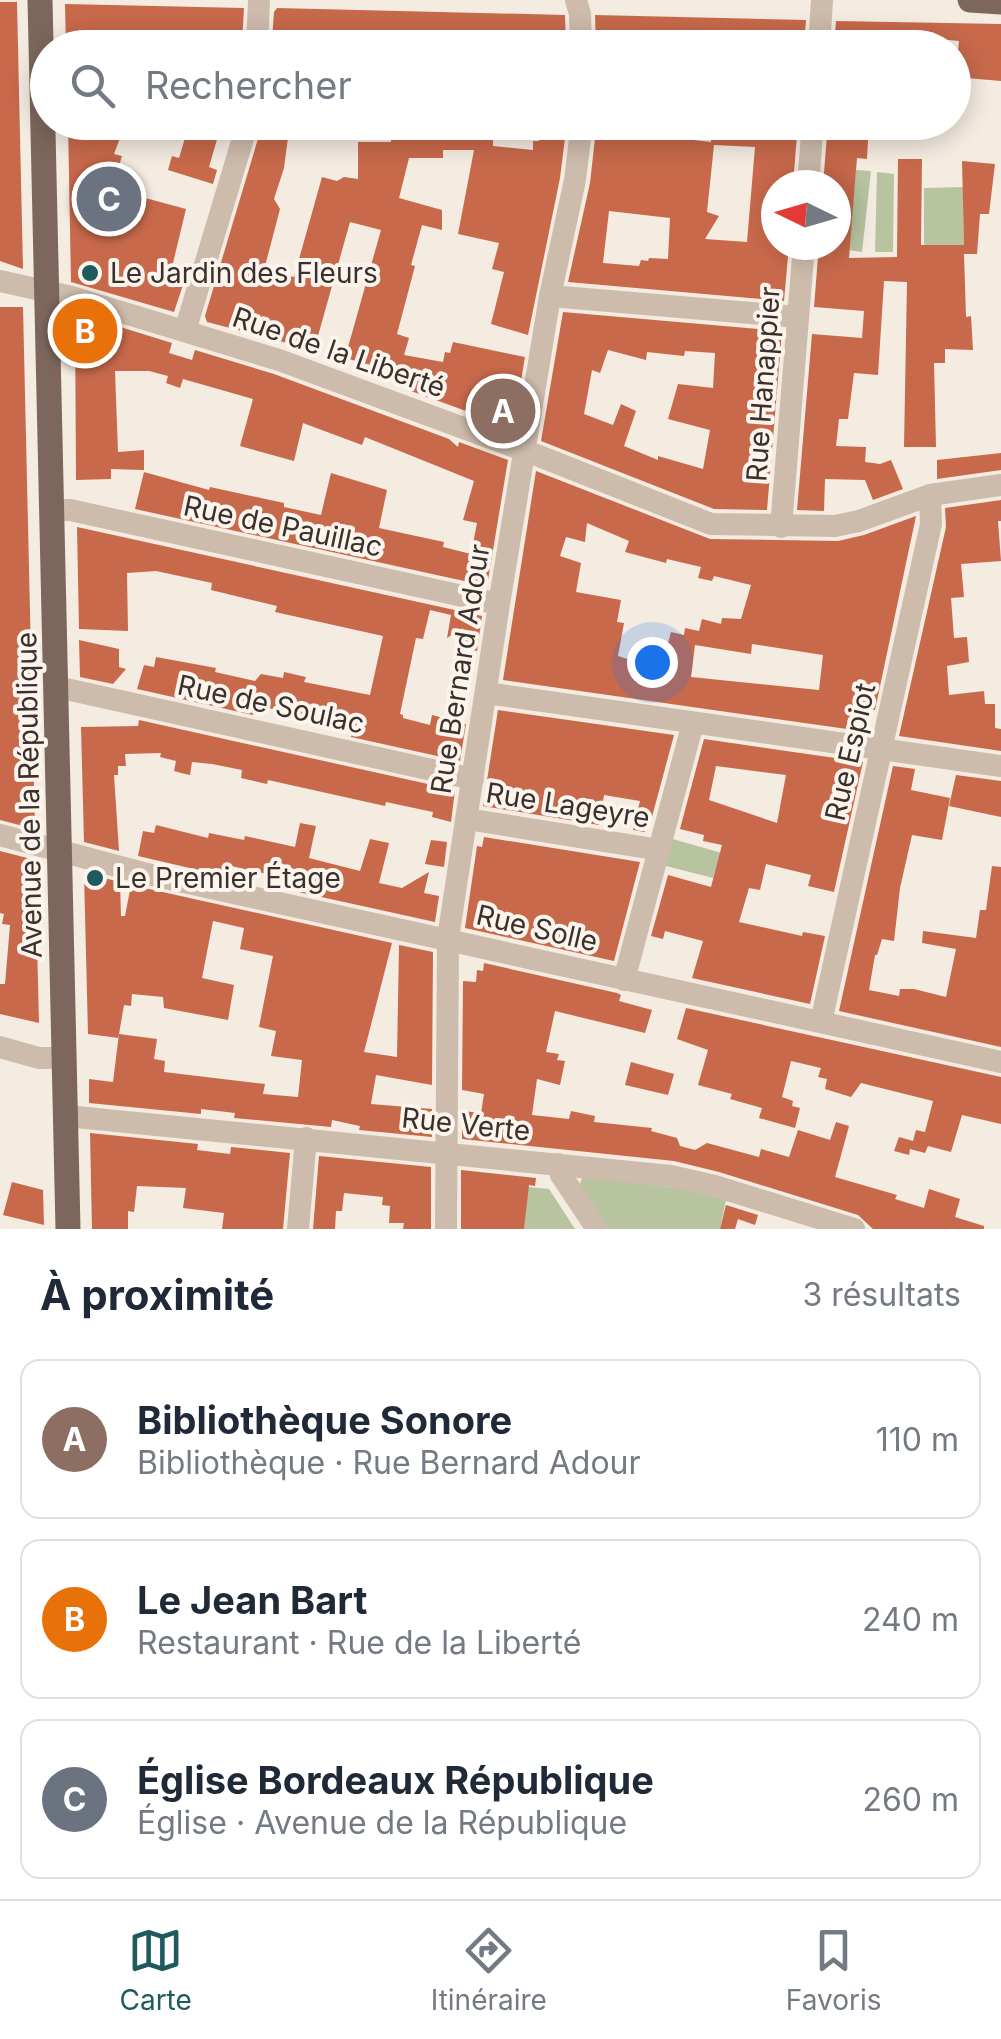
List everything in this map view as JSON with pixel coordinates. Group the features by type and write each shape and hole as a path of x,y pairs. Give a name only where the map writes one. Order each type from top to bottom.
{"main road":[{"name":"Avenue de la République","path":"40,0 41,30"},
{"path":"970,0 1001,2"},
{"name":"Avenue de la République","path":"44,140 68,1229"}],"street":[{"path":"258,30 260,0"},
{"path":"576,0 580,30"},
{"path":"820,30 822,0"},
{"path":"185,332 243,140"},
{"name":"Rue Bernard Adour","path":"446,1229 448,938 524,452 580,140"},
{"path":"809,170 812,140"},
{"name":"Rue Hanappier","path":"782,527 803,260"},
{"name":"Rue de la Liberté","path":"0,280 333,378 711,524 834,526 858,522 930,495 1001,485"},
{"path":"550,296 798,317"},
{"name":"Rue Espiot","path":"821,1022 931,524 930,495"},
{"name":"Rue de Pauillac","path":"53,510 70,510 499,604"},
{"name":"Rue de Soulac","path":"57,686 473,779"},
{"path":"486,693 1001,766"},
{"path":"624,980 693,723"},
{"name":"Rue Lageyre","path":"467,819 660,850"},
{"name":"Rue Solle","path":"0,835 143,873 1001,1062"},
{"path":"0,1047 39,1058 64,1058"},
{"name":"Rue Verte","path":"66,1116 671,1176 854,1229"},
{"path":"298,1229 306,1138"},
{"path":"558,1164 561,1175 597,1229"}],"green space":[{"path":"856,170 871,171 862,252 851,250"},
{"path":"877,172 894,174 893,252 875,252"},
{"path":"963,187 964,245 924,245 924,188"},
{"path":"669,838 722,853 713,878 662,865"},
{"path":"583,1176 677,1188 726,1200 720,1229 608,1229 579,1186"},
{"path":"528,1187 549,1189 575,1229 524,1229"}],"building":[{"path":"0,2 17,2 23,269 0,261"},
{"path":"65,4 244,8 243,30 66,30"},
{"path":"277,8 565,15 565,30 273,30"},
{"path":"595,15 806,20 805,30 595,30"},
{"path":"836,21 1001,24 1001,81 971,78 971,30 835,30"},
{"path":"68,140 119,140 114,154 122,156 112,189 186,209 173,263 189,267 174,312 71,282"},
{"path":"184,140 217,140 209,167 217,170 213,184 168,170 172,156 179,158"},
{"path":"258,140 288,140 274,199 280,209 264,270 294,277 322,177 337,181 344,177 358,179 358,142 493,140 493,146 533,150 533,141 565,140 528,335 491,324 504,272 492,269 499,243 458,234 474,150 443,150 443,158 409,158 399,198 442,210 442,230 422,225 411,265 415,266 397,334 409,338 404,355 443,362 453,342 525,357 513,428 411,391 415,377 345,358 381,230 350,222 314,350 207,322 205,316"},
{"path":"595,140 797,140 794,170 761,170 761,260 788,260 784,301 568,282 590,183","holes":["714,145 755,147 747,242 705,239 719,216 707,212","609,211 670,218 668,259 649,258 641,260 639,266 603,263"]},
{"path":"827,140 868,140 867,159 857,158 851,233 851,170 824,170"},
{"path":"898,159 922,159 921,245 964,245 962,161 995,164 989,214 980,214 977,254 964,254 966,317 971,316 973,350 945,349 945,363 934,363 936,447 904,447 907,282 884,281 878,375 854,373 848,419 839,419 836,446 866,447 865,462 880,464 891,460 903,489 873,500 865,480 825,479 824,511 797,510 812,334 862,338 864,311 814,307 818,260 897,257"},
{"path":"0,307 23,307 35,829 0,820"},
{"path":"563,312 782,331 767,510 714,509 541,441","holes":["608,350 646,360 647,352 684,356 685,351 715,353 713,388 678,384 668,419 710,430 703,469 658,456 658,460 624,446 636,411 621,404 613,425 584,414 592,370 600,373"]},
{"path":"75,313 172,343 169,353 192,360 195,350 274,374 449,439 458,447 459,442 508,460 487,586 135,509 144,472 321,515 331,473 387,490 379,528 444,542 443,547 471,554 477,523 463,520 474,481 365,437 362,445 303,423 294,461 240,446 253,399 183,379 180,388 166,383 168,376 149,371 115,371 118,452 144,450 144,470 111,469 111,479 76,480"},
{"path":"1001,453 1001,470 937,479 937,460"},
{"path":"536,471 710,539 838,541 916,516 875,710 857,707 854,730 503,680","holes":["587,523 629,541 625,552 701,567 698,578 712,581 714,576 751,585 741,619 722,618 721,624 702,619 699,631 685,628 684,635 671,632 667,647 661,646 653,667 618,656 624,623 617,622 621,600 576,592 581,563 560,556 566,537 585,542","752,644 823,655 819,690 691,677 695,645 751,654"]},
{"path":"1001,500 1001,561 961,564 964,597 951,598 954,638 967,637 969,662 947,666 949,695 984,691 985,704 995,704 995,728 1001,729 1001,751 899,736 946,527 945,508"},
{"path":"77,527 482,616 477,651 459,646 463,628 447,638 451,615 430,610 423,639 416,638 400,714 430,725 432,715 466,724 460,761 351,737 353,727 318,719 255,705 253,715 137,689 144,665 154,667 156,657 216,668 215,672 255,681 261,674 283,678 284,672 306,677 304,682 370,695 383,636 275,612 277,606 211,590 212,583 156,571 127,573 128,631 79,629"},
{"path":"79,640 119,649 119,667 126,669 113,684 80,677"},
{"path":"498,710 674,735 649,828 643,827 645,832 633,830 640,801 604,795 599,825 483,806"},
{"path":"139,720 455,790 451,822 432,817 433,812 386,802 385,806 268,780 267,784 241,778 242,770 212,764 192,762 190,775 181,773 174,771 176,761 160,757 161,753 125,754 126,766 118,766 118,775 114,775 119,851 84,842 81,727 138,726"},
{"path":"704,739 863,762 834,892 808,886 811,875 766,864 760,890 749,888 739,922 802,936 803,932 825,936 810,1004 692,978 703,941 665,931 663,939 651,936 668,875 711,887 722,845 703,841 704,835 680,829","holes":["716,766 786,775 777,823 709,800"]},
{"path":"893,766 915,769 911,790 950,798 942,840 912,835 894,941 882,939 869,990 899,996 900,989 914,989 946,997 956,949 922,943 923,931 976,938 980,910 986,910 992,866 1001,867 1001,1047 839,1011"},
{"path":"956,775 1001,781 1001,817 949,806"},
{"path":"300,823 316,826 309,858 360,871 370,839 389,843 379,883 402,888 429,872 424,893 439,896 435,922 285,889 288,878 227,865 224,876 138,856 143,831 154,833 156,825 208,838 209,833 244,840 245,836 295,847"},
{"path":"484,837 640,862 614,961 465,928 477,846 482,847"},
{"path":"431,840 447,842 444,867 425,864"},
{"path":"0,851 35,860 39,1023 0,1014 0,984 5,984 10,925 2,924 4,914 0,913"},
{"path":"84,873 120,882 121,916 125,916 131,885 392,943 364,1052 397,1057 399,945 433,952 432,1085 376,1075 371,1104 432,1109 432,1137 359,1130 360,1126 332,1120 331,1127 234,1118 235,1113 201,1109 201,1114 89,1103 89,1079 113,1082 119,1038 88,1034","holes":["213,921 244,928 240,949 273,956 259,1027 276,1031 271,1056 302,1060 298,1097 263,1094 265,1084 164,1072 165,1061 154,1059 157,1039 119,1034 124,1005 131,1006 132,994 163,997 164,1008 228,1020 234,985 202,978"]},
{"path":"484,963 617,993 621,995 619,1001 652,1010 645,1033 555,1011 546,1052 559,1054 557,1060 565,1061 560,1085 537,1079 532,1115 569,1119 571,1111 595,1116 594,1122 652,1128 651,1131 677,1138 680,1146 695,1150 707,1143 759,1157 761,1149 789,1157 798,1130 830,1140 836,1122 849,1126 835,1177 897,1195 895,1199 924,1208 929,1189 960,1199 955,1217 984,1229 873,1229 858,1215 674,1161 462,1139 462,1111 481,1113 484,1094 462,1090 463,981 476,982 477,970 483,971"},
{"path":"686,1008 1001,1077 1001,1124 962,1115 951,1152 928,1146 925,1153 910,1149 909,1155 894,1151 899,1137 913,1141 916,1130 925,1132 933,1101 861,1083 851,1097 825,1089 827,1079 818,1077 821,1068 791,1061 782,1097 800,1108 795,1128 759,1118 762,1108 730,1099 732,1094 698,1085 708,1050 677,1039"},
{"path":"631,1062 674,1074 668,1095 625,1085"},
{"path":"90,1133 198,1144 197,1150 230,1154 231,1147 290,1153 283,1229 222,1229 224,1213 183,1208 186,1188 137,1186 134,1212 128,1211 128,1229 92,1229"},
{"path":"319,1156 431,1167 431,1229 403,1229 404,1223 389,1223 390,1206 382,1205 383,1197 344,1193 342,1211 336,1211 335,1229 313,1229"},
{"path":"461,1170 536,1178 535,1186 529,1185 524,1229 461,1229"},
{"path":"12,1182 43,1190 44,1225 3,1215"},
{"path":"726,1205 758,1215 755,1225 738,1219 735,1229 720,1229"}],"place":[{"name":"Église Bordeaux République","path":"109,199"},
{"name":"Le Jardin des Fleurs","path":"90,273"},
{"name":"Le Jean Bart","path":"85,331"},
{"name":"Bibliothèque Sonore","path":"503,411"},
{"name":"Le Premier Étage","path":"95,878"}]}
